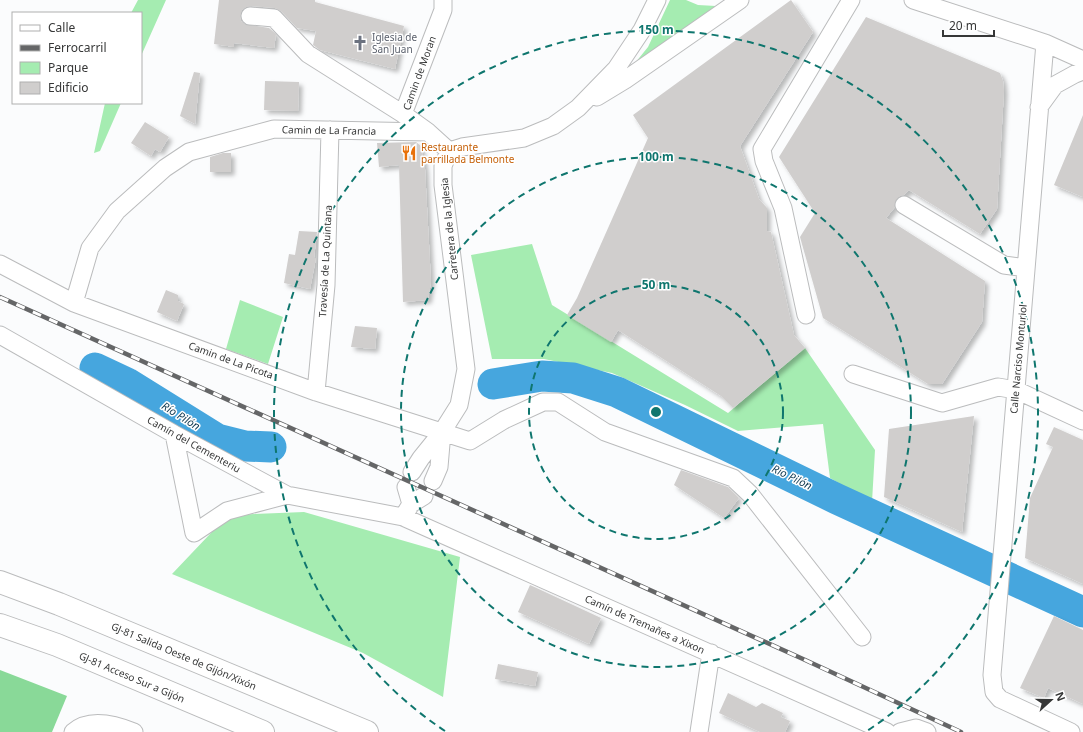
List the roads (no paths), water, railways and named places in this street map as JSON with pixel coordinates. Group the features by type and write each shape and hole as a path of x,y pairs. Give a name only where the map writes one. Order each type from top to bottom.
{"highway":[{"name":"GJ-81 Salida Oeste de Gijón/Xixón","path":"0,582 59,604 366,732"},
{"name":"GJ-81 Acceso Sur a Gijón","path":"0,625 57,645 263,732"}],"street":[{"name":"Camin de Moran","path":"443,0 443,10 404,114 428,132 449,151"},
{"path":"578,108 616,69 642,30 657,0"},
{"path":"449,151 462,147 524,138 553,126 578,108 625,80 740,0"},
{"path":"806,315 783,208 764,161 762,149 851,0"},
{"path":"913,0 1045,43 1083,60"},
{"path":"250,16 274,18 308,54 404,114"},
{"name":"Calle Narciso Monturiol","path":"1045,43 992,675 994,692 1000,699 1072,732"},
{"path":"1039,107 1055,85 1083,71"},
{"name":"Camin de La Francia","path":"74,302 90,248 117,211 165,168 189,152 274,129 428,132"},
{"name":"Travesía de La Quintana","path":"316,392 326,285 330,130"},
{"name":"Carretera de la Iglesia","path":"412,506 409,480 421,458 442,432 459,405 466,369 443,184 443,166 449,151"},
{"path":"904,205 1004,265 1026,268"},
{"name":"Camin de La Picota","path":"0,264 74,302 316,392 470,441 504,420 543,402 558,402 605,432 733,478 750,494 862,637"},
{"name":"Camín del Cementeriu","path":"0,335 174,434 287,494 412,506"},
{"path":"853,374 942,403 998,387 1016,390 1083,422"},
{"name":"Carretera de la Iglesia","path":"433,481 439,467 442,432"},
{"path":"174,434 194,533 227,511 287,494"},
{"name":"Camín de Tremañes a Xixon","path":"412,506 711,653 887,732"},
{"path":"699,732 711,653"},
{"path":"73,732 86,726 99,723 121,727 134,732"},
{"path":"900,732 916,728 927,732"}],"waterway":[{"name":"Río Pilón","path":"95,368 127,383 217,439 245,446 271,447"},
{"name":"Río Pilón","path":"493,384 542,376 573,378 617,392 837,499 1083,612"}],"railway":[{"path":"0,297 803,659 961,732"}],"place":[{"name":"Iglesia de San Juan","path":"360,43"},
{"name":"Restaurante parrillada Belmonte","path":"409,153"}]}
